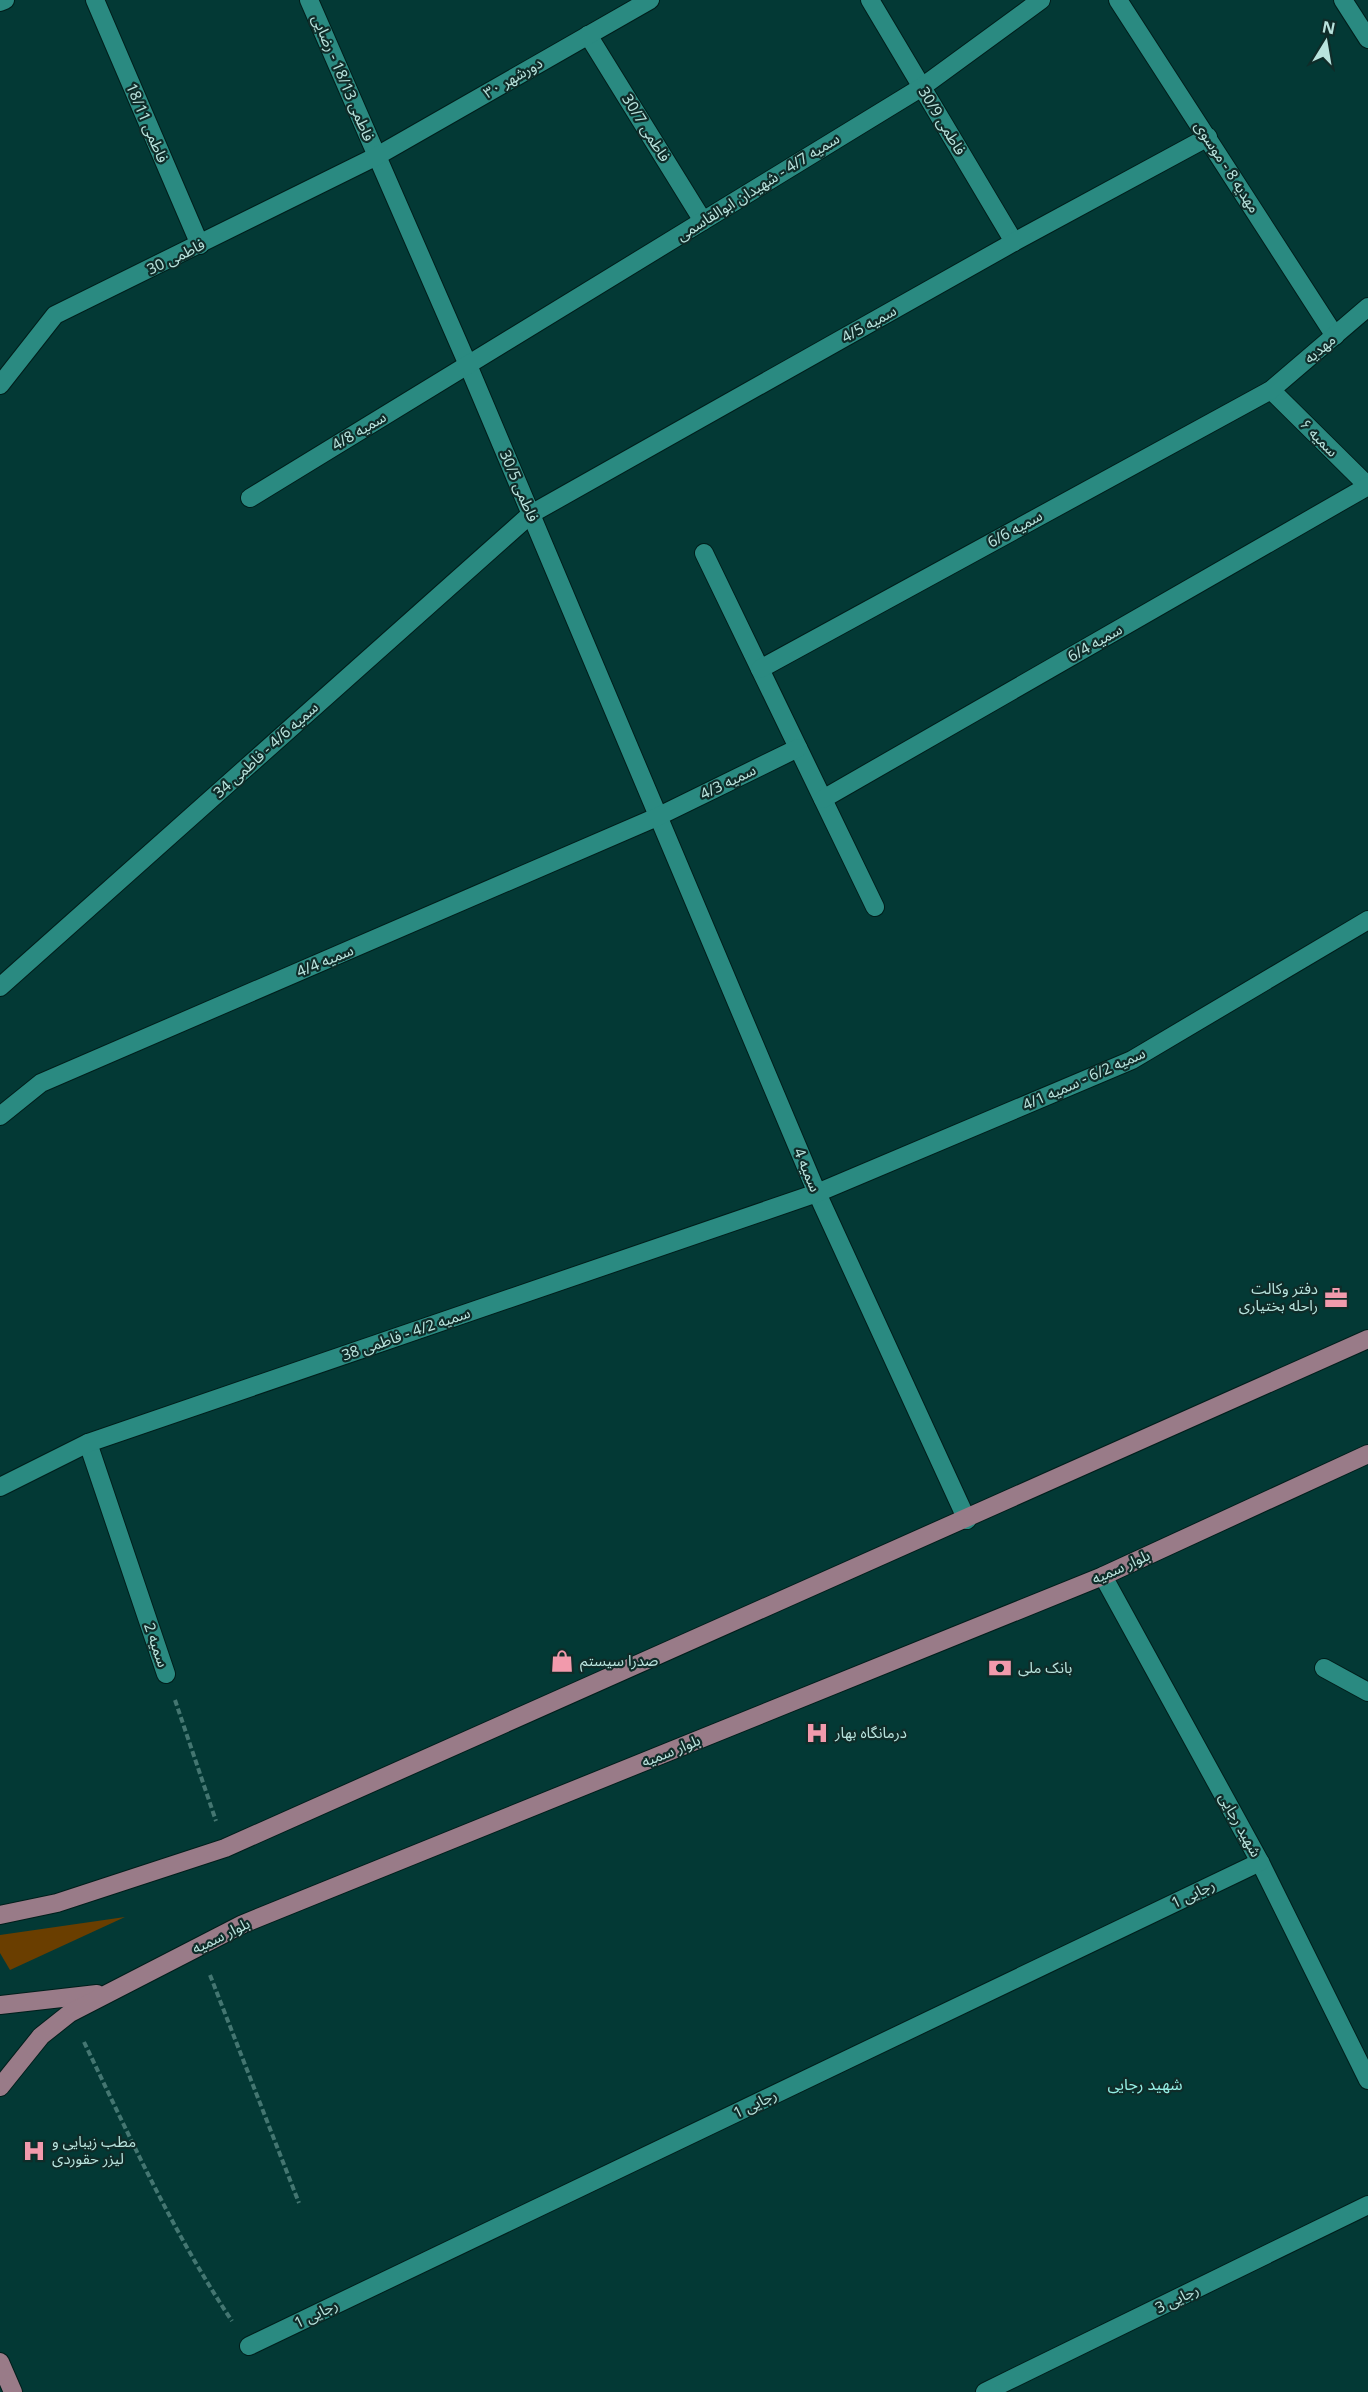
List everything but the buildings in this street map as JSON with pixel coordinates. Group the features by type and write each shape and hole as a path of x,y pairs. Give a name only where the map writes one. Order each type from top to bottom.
{"main road":[{"path":"0,1915 57,1903 225,1848 967,1520 1368,1339"},
{"name":"بلوار سمیه","path":"0,2087 41,2036 70,2013 243,1924 1103,1576 1368,1454"},
{"path":"0,2005 106,1993"},
{"path":"0,2362 13,2392"}],"street":[{"path":"0,2 5,0"},
{"name":"فاطمی 18/11","path":"95,0 200,246"},
{"name":"فاطمی 18/13 - رضایی","path":"309,0 376,156"},
{"name":"دورشهر ۳۰","path":"376,156 650,0"},
{"name":"فاطمی 30/9","path":"870,0 1014,242"},
{"name":"سمیه 4/7 - شهیدان ابوالقاسمی","path":"468,365 922,87 1041,0"},
{"name":"مهدیه 8 - موسوی","path":"1118,0 1335,336"},
{"path":"1343,0 1368,39"},
{"name":"فاطمی 30/7","path":"588,35 703,221"},
{"name":"سمیه 4/5","path":"531,514 1014,242 1208,137"},
{"name":"فاطمی 30","path":"0,385 54,315 200,246 376,156"},
{"name":"فاطمی 30/5","path":"376,156 468,365 657,817"},
{"name":"مهدیه","path":"1271,390 1368,307"},
{"name":"سمیه 4/8","path":"250,498 468,365"},
{"name":"سمیه ۶","path":"1271,390 1368,486"},
{"name":"سمیه 6/6","path":"760,669 1271,390"},
{"name":"سمیه 6/4","path":"823,799 1368,486"},
{"name":"سمیه 4/6 - فاطمی 34","path":"0,987 531,514"},
{"path":"704,553 875,908"},
{"name":"سمیه 4/3","path":"657,817 798,748"},
{"name":"سمیه 4/4","path":"0,1116 41,1083 657,817"},
{"name":"سمیه 4","path":"657,817 817,1193 967,1520"},
{"name":"سمیه 6/2 - سمیه 4/1","path":"817,1193 1132,1060 1368,920"},
{"name":"سمیه 4/2 - فاطمی 38","path":"0,1487 88,1443 817,1193"},
{"name":"سمیه 2","path":"88,1443 166,1674"},
{"name":"شهید رجایی","path":"1103,1576 1260,1862 1368,2079"},
{"path":"1324,1668 1368,1692"},
{"name":"رجایی 1","path":"249,2346 1260,1862"},
{"name":"رجایی 3","path":"985,2392 1368,2205"}],"path":[{"name":"سمیه 2","path":"166,1674 225,1848"},
{"path":"198,1946 299,2204"},
{"path":"70,2013 173,2225 199,2272 249,2346"}],"shaded area":[{"path":"125,1917 10,1970 0,1953 0,1935"}],"place":[{"name":"دفتر وکالت راحله بختیاری","path":"1336,1298"},
{"name":"صدرا سیستم","path":"562,1661"},
{"name":"بانک ملی","path":"1000,1668"},
{"name":"درمانگاه بهار","path":"817,1733"},
{"name":"مطب زیبایی و لیزر حقوردی","path":"34,2151"}],"district":[{"name":"شهید رجایی","path":"1145,2084"}]}
